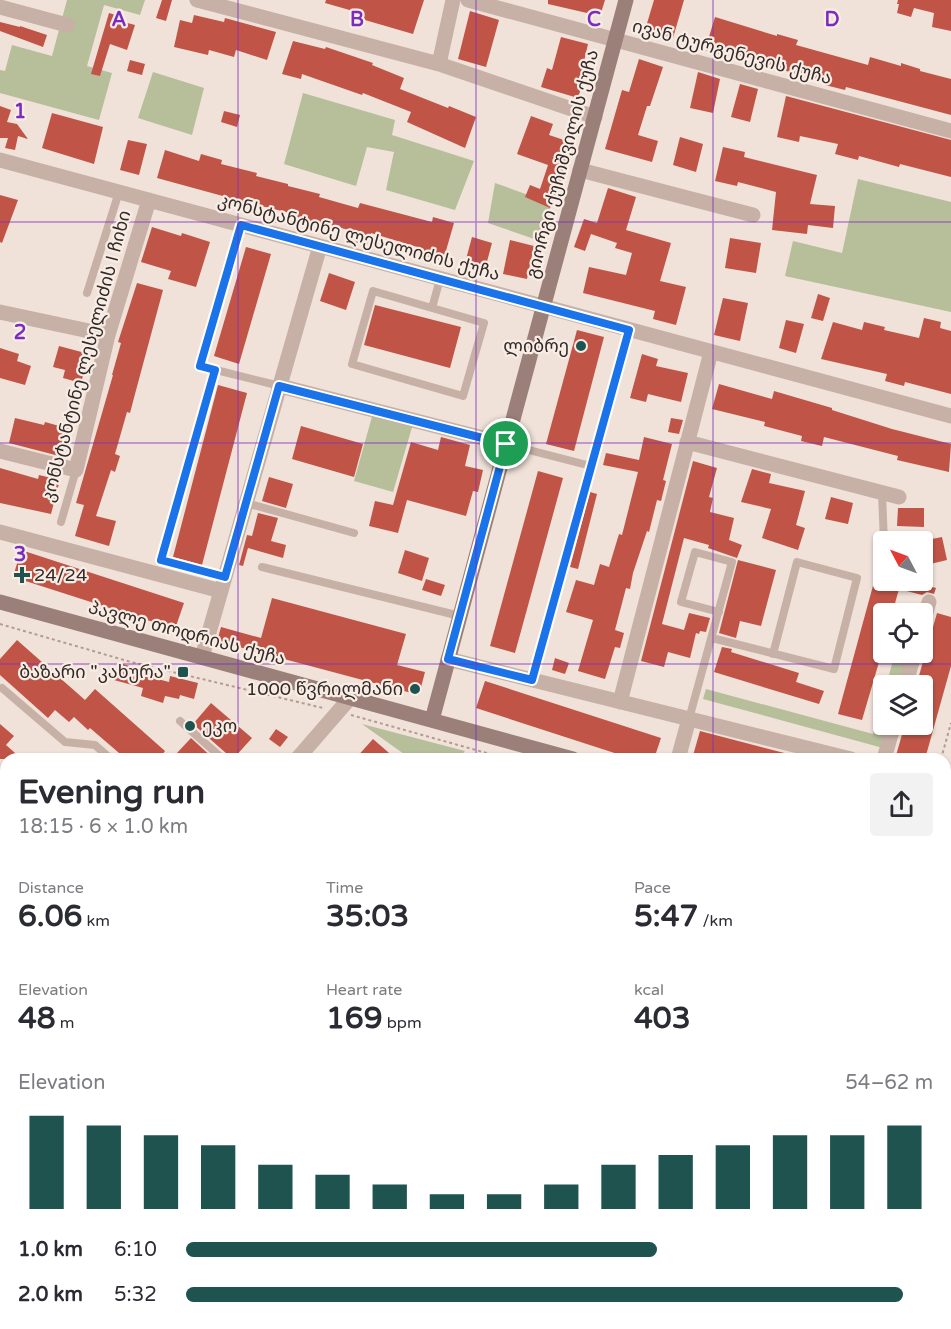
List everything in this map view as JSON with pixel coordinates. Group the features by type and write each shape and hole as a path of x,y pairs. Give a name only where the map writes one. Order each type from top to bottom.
{"street":[{"path":"197,0 439,64 595,117"},
{"path":"439,64 453,0"},
{"name":"ივან ტურგენევის ქუჩა","path":"468,0 951,131"},
{"name":"გიორგი ქუჩიშვილის ქუჩა","path":"432,720 626,0"},
{"path":"0,7 67,25"},
{"name":"კონსტანტინე ლესელიძის ქუჩა","path":"0,160 951,417"},
{"path":"580,170 753,215"},
{"name":"კონსტანტინე ლესელიძის I ჩიხი","path":"76,470 108,335 149,200"},
{"path":"202,657 320,246"},
{"path":"0,312 108,335"},
{"path":"620,702 711,352"},
{"path":"279,386 506,444"},
{"path":"687,442 899,497"},
{"path":"0,451 76,470"},
{"path":"0,532 223,584"},
{"name":"პავლე თოდრიას ქუჩა","path":"0,602 551,753"},
{"path":"448,659 828,753"},
{"path":"302,753 350,698"},
{"path":"680,753 689,719"},
{"path":"886,753 891,735"}],"lane":[{"path":"87,293 119,192"},
{"path":"241,225 200,366 279,386"},
{"path":"432,308 440,279"},
{"path":"373,291 432,308 484,323 463,396 351,364 373,291"},
{"path":"532,680 629,330"},
{"path":"215,370 161,560 223,584"},
{"path":"506,444 591,466"},
{"name":"კონსტანტინე ლესელიძის I ჩიხი","path":"61,522 76,470"},
{"path":"882,494 884,531"},
{"path":"246,503 354,533"},
{"path":"689,719 712,638 719,612 732,562 695,552 681,602 719,612"},
{"path":"712,638 773,654 834,669 857,578 797,562 773,654"},
{"path":"262,567 460,616"},
{"path":"2,688 65,742 95,745 104,753"},
{"path":"180,721 216,753"}],"path":[{"path":"0,624 131,662 338,712 486,753"},
{"path":"942,753 951,723"}],"green space":[{"path":"67,0 145,0 140,15 104,5 87,66 112,73 99,120 0,93 0,70 5,71 12,45 52,56"},
{"path":"153,72 204,88 192,135 138,118"},
{"path":"303,93 395,120 392,135 474,161 455,210 386,190 394,152 367,147 356,186 284,164"},
{"path":"858,179 951,202 951,312 785,276 793,241 842,253"},
{"path":"495,183 551,203 543,242 488,223"},
{"path":"373,413 413,424 393,492 354,481"},
{"path":"892,663 906,663 903,675 889,675"},
{"path":"706,689 873,735 886,735 883,748 703,699"},
{"path":"362,724 465,751 463,753 403,753"}],"building":[{"path":"162,0 172,0 166,21 156,18"},
{"path":"326,0 424,0 413,34 358,18 360,13 325,3"},
{"path":"548,0 605,0 600,16 548,4"},
{"path":"654,0 684,0 673,38 645,30"},
{"path":"898,0 951,0 951,31 932,27 934,13 914,8 911,17 897,13"},
{"path":"470,11 499,20 486,67 458,59"},
{"path":"109,13 122,17 120,21 135,25 127,50 110,44 100,76 91,74"},
{"path":"194,15 224,22 225,18 276,32 267,60 236,50 234,57 209,50 208,55 174,47 180,20 192,23"},
{"path":"715,17 798,40 796,45 868,65 870,57 901,66 901,63 920,69 920,71 951,79 951,115 846,87 845,90 825,85 826,82 768,66 768,64 729,52 728,56 705,50"},
{"path":"0,22 47,35 43,47 0,31"},
{"path":"561,37 588,44 582,70 586,72 578,98 541,87 547,68 552,70"},
{"path":"293,41 325,49 326,47 373,63 372,65 404,78 400,89 476,117 465,148 407,122 411,112 363,93 362,95 302,74 301,79 282,74"},
{"path":"639,59 663,67 638,135 658,141 652,162 605,149 622,90 629,92"},
{"path":"130,60 145,64 142,75 127,71"},
{"path":"698,72 720,79 713,113 690,108"},
{"path":"740,84 758,89 750,122 731,117"},
{"path":"786,96 951,140 951,177 900,164 899,167 859,156 858,160 835,154 838,144 800,136 799,142 777,137"},
{"path":"0,106 11,110 7,122 17,124 28,139 18,136 15,150 5,148 8,138 0,138"},
{"path":"224,111 240,115 237,127 221,122"},
{"path":"52,113 103,127 94,164 42,148"},
{"path":"531,116 553,124 549,135 573,143 550,208 525,197 530,185 540,189 548,165 517,154"},
{"path":"680,137 703,144 696,172 673,165"},
{"path":"128,140 147,144 139,175 120,170"},
{"path":"723,147 745,152 744,157 817,175 810,204 835,206 833,228 808,225 807,234 772,230 776,192 738,182 737,186 715,181"},
{"path":"165,150 199,161 201,154 222,160 221,164 257,173 256,176 320,194 319,197 358,208 360,203 432,222 433,217 454,223 443,261 422,255 424,249 371,233 367,245 349,241 352,231 293,217 294,214 249,203 249,206 229,201 230,198 157,178"},
{"path":"608,188 636,197 626,230 671,243 660,281 686,287 676,325 653,319 655,311 583,293 589,267 626,275 632,253 615,248 617,243 591,234 585,251 574,247 584,219 597,223"},
{"path":"0,195 18,200 2,243 0,242"},
{"path":"152,227 210,242 196,287 168,279 171,271 141,262"},
{"path":"472,237 492,243 485,269 465,263"},
{"path":"730,238 761,243 756,273 725,268"},
{"path":"510,240 534,246 527,279 503,274"},
{"path":"246,247 271,254 239,364 214,356"},
{"path":"329,273 355,282 346,310 320,301"},
{"path":"137,283 163,290 130,413 127,412 115,454 120,456 115,472 111,470 96,516 116,521 109,546 75,536 84,505 76,503 113,375 121,343 118,342"},
{"path":"818,294 830,298 823,321 811,318"},
{"path":"723,298 748,303 740,341 714,335"},
{"path":"375,305 461,327 450,368 364,345"},
{"path":"924,318 941,322 940,328 951,331 951,394 905,382 904,386 885,381 887,374 821,359 833,322 862,330 864,322 885,327 884,330 919,338"},
{"path":"786,320 804,324 796,353 779,348"},
{"path":"577,330 604,337 574,451 546,444"},
{"path":"59,346 89,354 81,383 63,378 65,370 53,367"},
{"path":"0,348 19,354 17,361 31,366 25,385 0,378"},
{"path":"642,354 658,359 656,366 688,373 681,402 648,394 646,402 630,398"},
{"path":"719,384 772,399 774,391 892,429 951,444 949,472 897,460 898,456 824,437 822,446 801,441 802,436 764,426 765,422 712,409"},
{"path":"218,385 247,393 202,565 173,557"},
{"path":"15,418 44,425 45,422 70,429 63,457 9,443"},
{"path":"671,418 683,420 679,434 668,432"},
{"path":"301,426 363,444 354,477 292,459"},
{"path":"441,437 470,445 465,466 483,470 478,492 473,491 466,516 407,500 398,533 369,526 375,501 393,505 411,442 438,450"},
{"path":"644,437 672,444 663,480 666,481 661,501 657,500 630,589 626,588 615,630 624,633 620,648 615,647 605,679 578,671 593,620 566,612 576,580 594,585 600,564 609,567 619,534 622,535 638,472 603,465 606,453 639,460"},
{"path":"693,461 717,468 709,497 713,498 710,512 734,518 729,540 742,545 737,558 708,548 709,545 684,538 662,624 684,630 689,613 710,618 706,632 696,633 690,658 668,652 664,667 641,661"},
{"path":"0,468 38,479 39,475 60,480 51,514 0,503"},
{"path":"752,469 771,474 769,483 805,491 796,525 805,528 798,550 762,538 771,509 741,502"},
{"path":"538,471 563,478 515,653 490,646"},
{"path":"269,477 293,484 286,508 262,501"},
{"path":"590,492 597,494 578,569 570,567"},
{"path":"831,497 853,503 848,524 825,519"},
{"path":"898,508 924,508 924,527 897,526"},
{"path":"258,513 278,518 271,541 286,545 283,558 248,548 243,566 239,565 247,535 252,536"},
{"path":"942,537 947,560 933,563 933,539"},
{"path":"21,550 184,603 175,629 13,577"},
{"path":"405,550 429,558 422,581 398,573"},
{"path":"738,560 776,570 761,626 740,621 736,638 719,633"},
{"path":"426,579 445,585 441,596 422,590"},
{"path":"873,586 873,591 898,591 895,603 873,603 873,663 879,663 875,675 873,675 862,720 838,714"},
{"path":"933,587 936,588 934,594 927,592 922,595 907,591 933,591"},
{"path":"272,598 406,634 397,665 425,672 419,695 217,641 221,627 261,638"},
{"path":"937,613 951,617 951,666 933,730 933,675 919,675 923,663 933,663 933,627"},
{"path":"17,640 85,700 95,689 165,751 164,753 119,753 74,717 69,722 55,710 48,718 0,675 0,659"},
{"path":"722,647 732,649 731,652 799,673 796,682 824,691 819,704 714,672"},
{"path":"555,658 569,663 565,674 552,670"},
{"path":"119,663 148,671 146,676 169,682 170,676 198,683 194,699 180,695 179,699 165,696 163,703 141,696 143,688 114,680"},
{"path":"485,681 661,738 656,753 615,753 476,708"},
{"path":"211,703 252,738 238,753 226,753 193,724"},
{"path":"0,724 14,736 6,745 15,753 0,753"},
{"path":"276,729 288,737 280,747 269,739"},
{"path":"700,731 784,753 694,753"},
{"path":"902,735 932,735 927,753 897,753"},
{"path":"191,738 207,753 177,753"},
{"path":"373,739 389,753 360,753"}],"place":[{"name":"ლიბრე","path":"581,346"},
{"name":"24/24","path":"22,575"},
{"name":"ბაზარი \"კახურა\"","path":"183,672"},
{"name":"1000 წვრილმანი","path":"415,689"},
{"name":"ეკო","path":"190,726"}],"route":[{"path":"241,225 629,330 532,680 448,659 506,444 279,386 225,577 161,560 215,370 200,366 241,225"}]}
